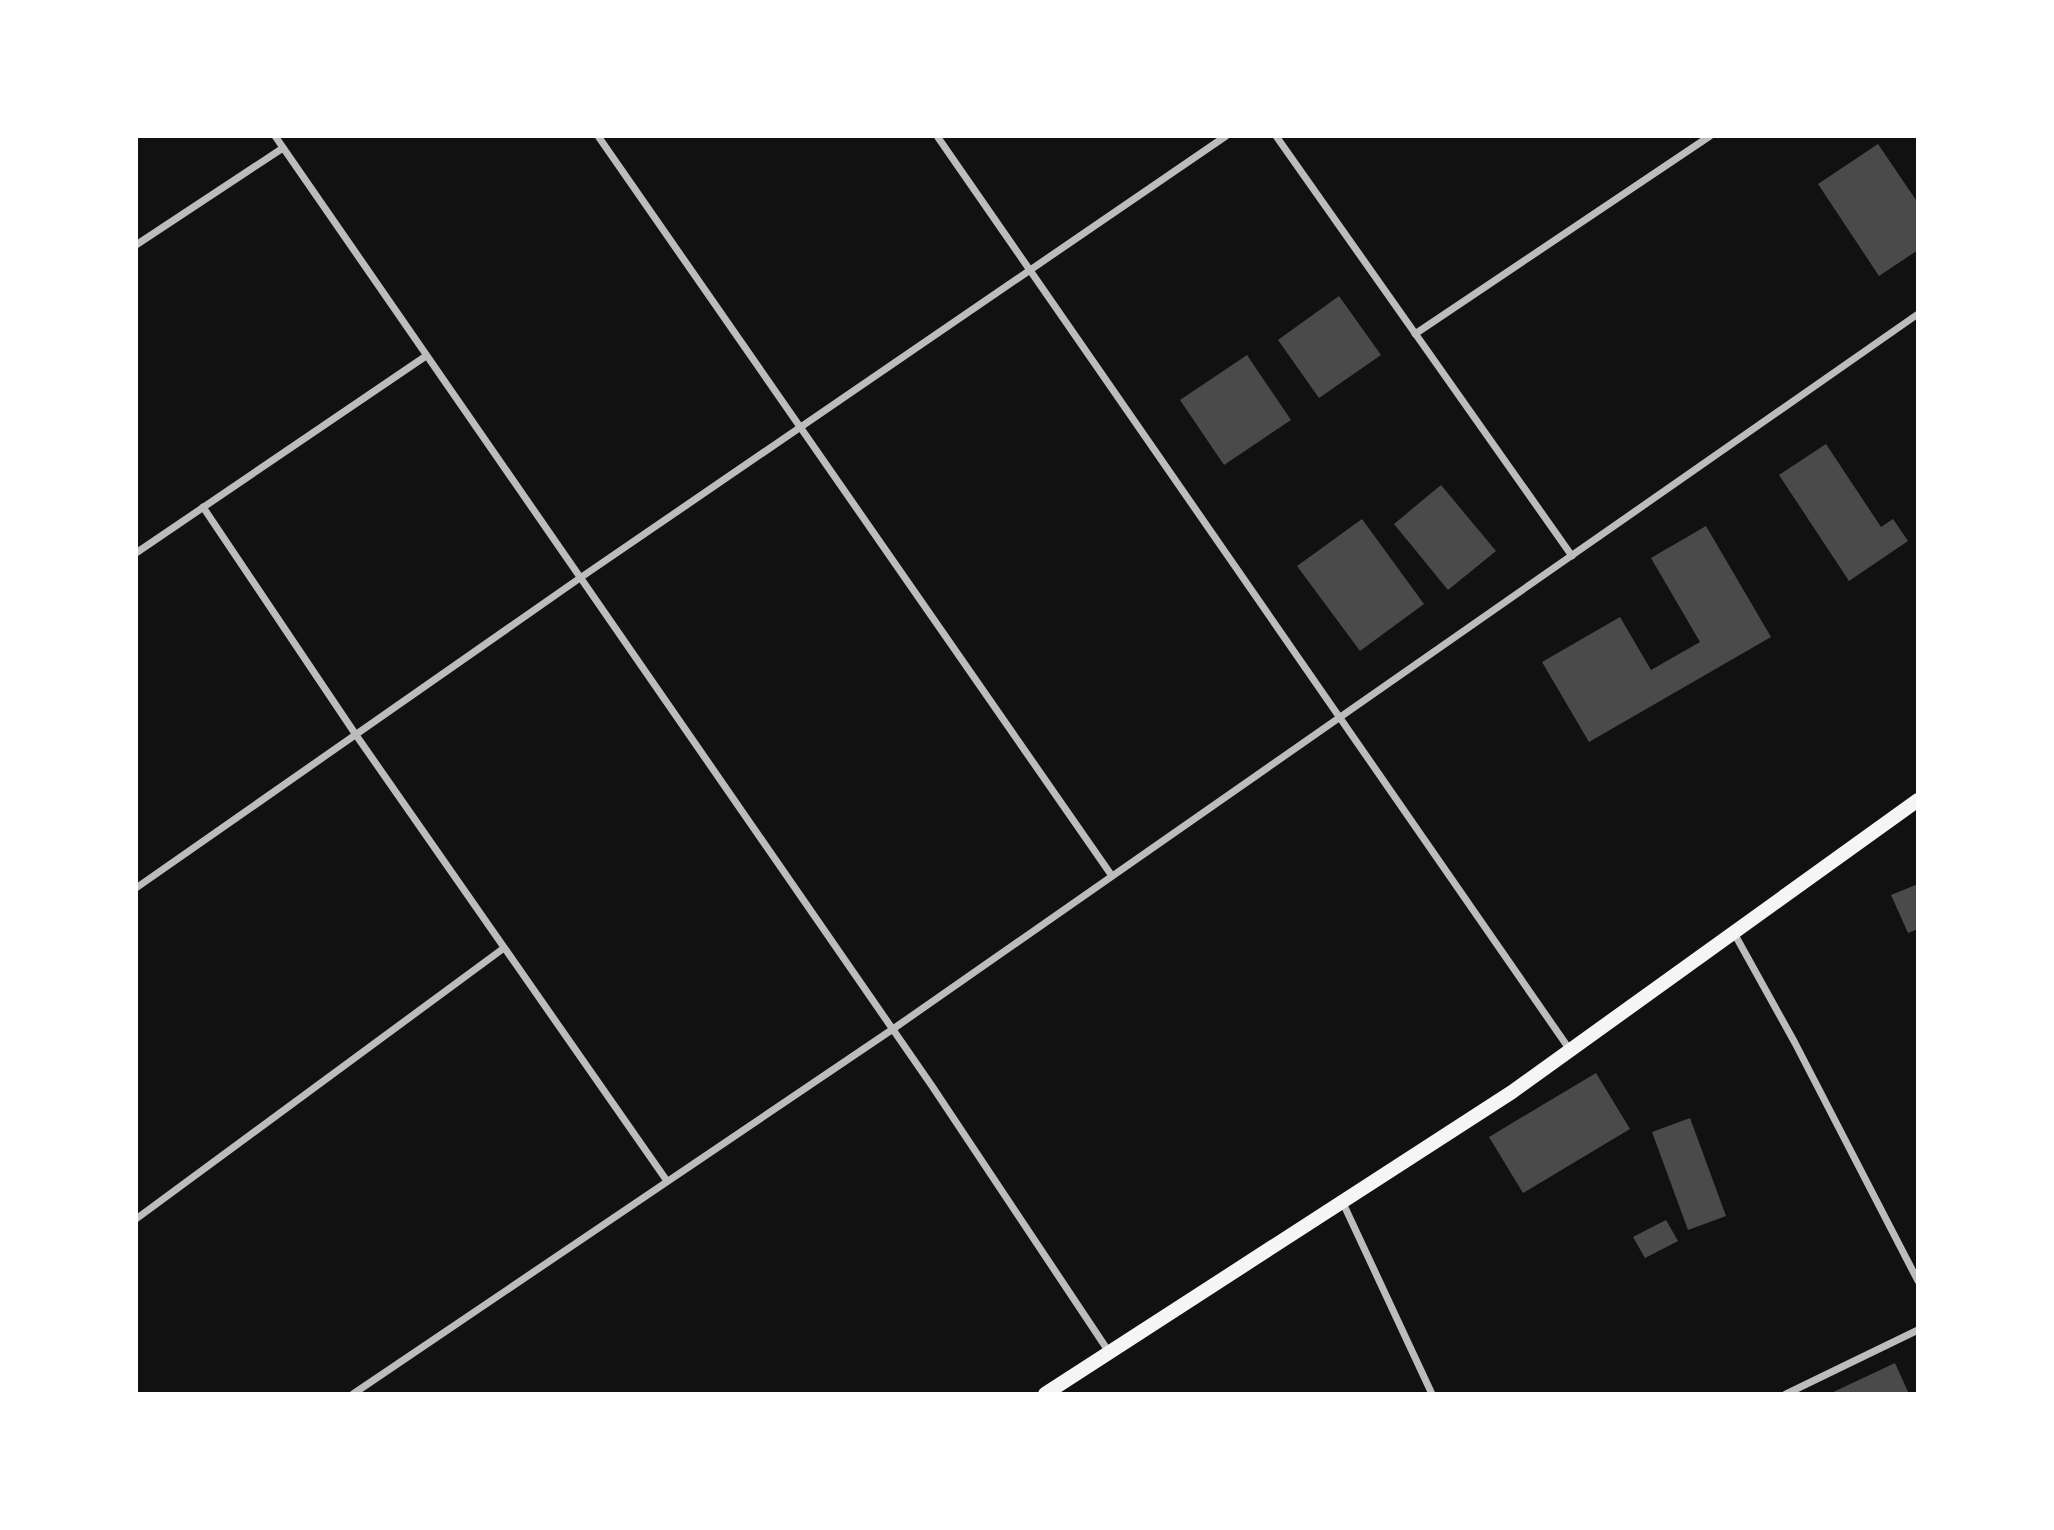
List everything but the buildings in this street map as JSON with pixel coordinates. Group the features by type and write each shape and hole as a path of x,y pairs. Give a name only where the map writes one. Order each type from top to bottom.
{"main road":[{"path":"1045,1394 1512,1092 1917,800"}],"street":[{"path":"275,136 893,1029 1109,1352"},
{"path":"598,136 1112,876"},
{"path":"937,136 1570,1050"},
{"path":"136,888 580,578 1226,136"},
{"path":"1276,136 1572,556"},
{"path":"1415,334 1710,136"},
{"path":"136,245 283,148"},
{"path":"353,1394 893,1029 1917,314"},
{"path":"136,553 426,356"},
{"path":"203,507 356,735 667,1181"},
{"path":"1734,933 1917,1281"},
{"path":"136,1219 504,948"},
{"path":"1342,1201 1432,1394"},
{"path":"1786,1394 1917,1330"}]}
